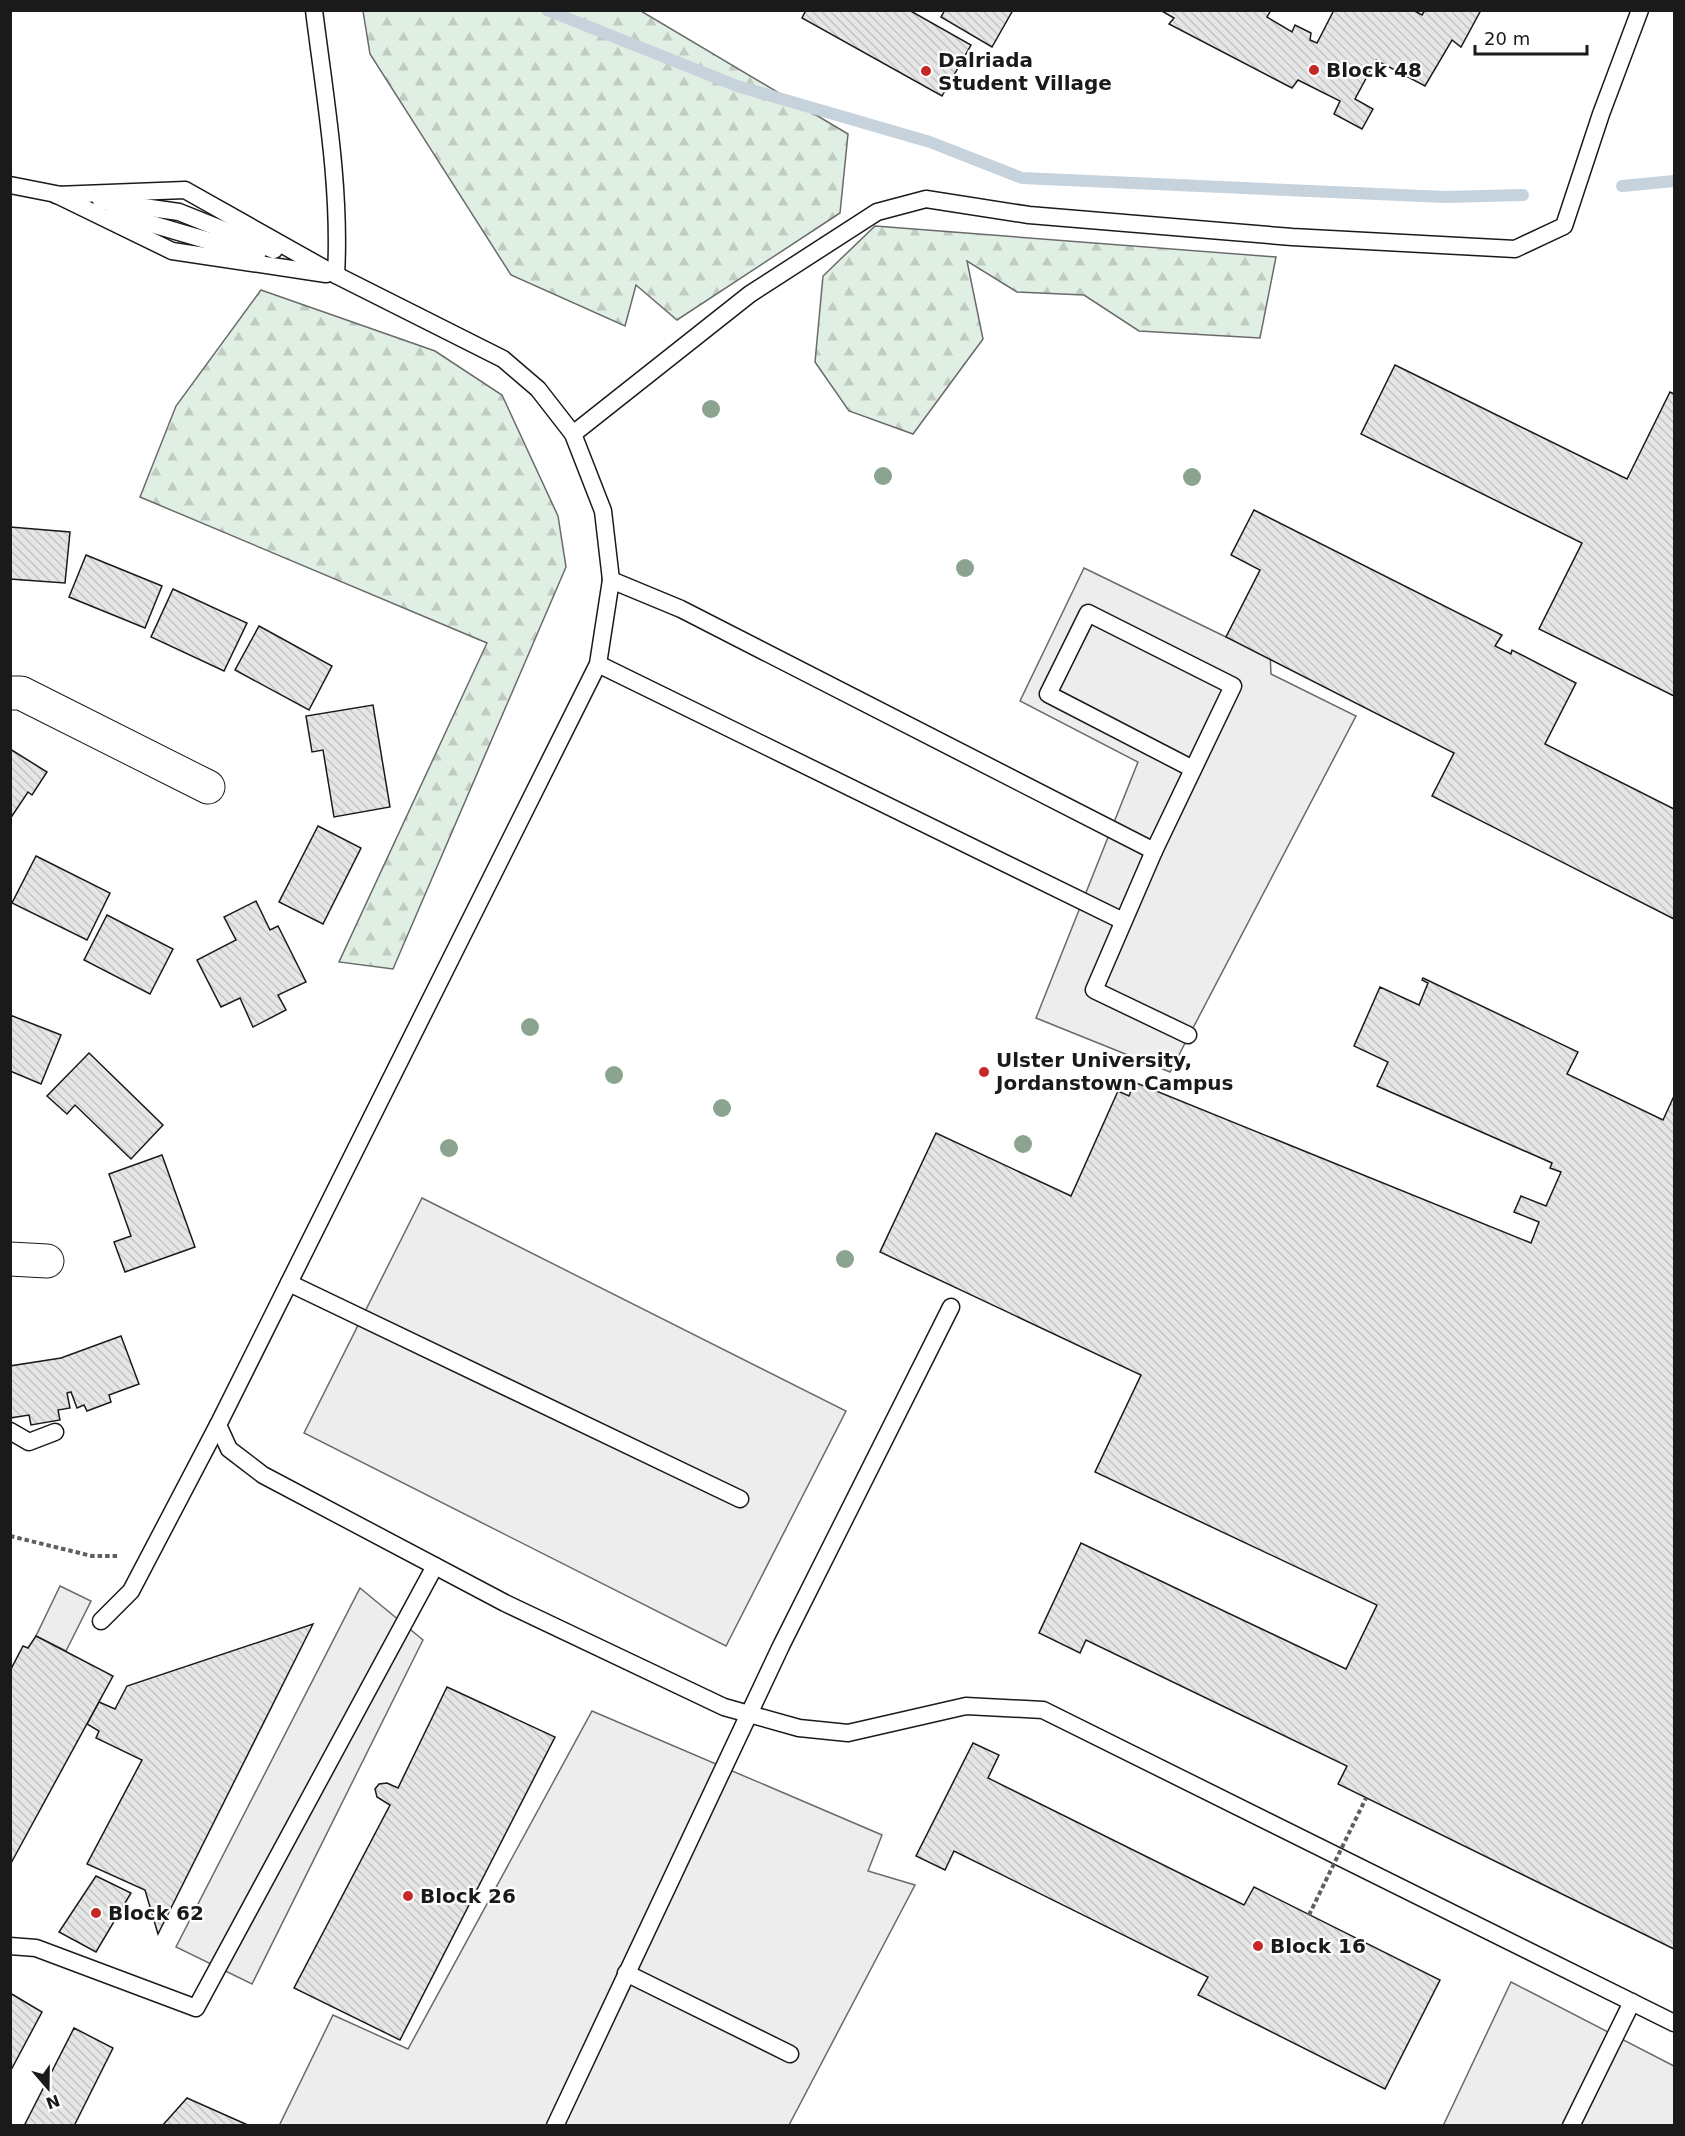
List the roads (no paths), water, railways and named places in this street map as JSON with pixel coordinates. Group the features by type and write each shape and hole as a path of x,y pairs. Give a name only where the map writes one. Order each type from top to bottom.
{"street":[{"path":"10,693 21,693 208,787"},
{"path":"10,1259 47,1261"}],"lane":[{"path":"314,10 334,163 338,243 336,275"},
{"path":"573,434 750,294 877,212 926,199 1029,215 1292,237 1515,249 1564,226 1601,114 1640,10"},
{"path":"10,185 56,195 179,212 336,275"},
{"path":"56,195 185,190 336,275 503,359 538,389 573,434 603,511 611,580 598,664 218,1425 131,1592 102,1621"},
{"path":"56,195 172,251 336,275"},
{"path":"611,580 681,609 1154,851"},
{"path":"1188,1035 1094,990 1154,851 1233,686 1088,613 1048,694 1193,769"},
{"path":"598,664 1123,921"},
{"path":"289,1283 740,1499"},
{"path":"555,2126 751,1715 781,1646 951,1307"},
{"path":"218,1425 229,1449 263,1475 505,1603 724,1707 799,1728 848,1733 966,1706 1043,1710 1674,2023"},
{"path":"10,1431 29,1442 55,1432"},
{"path":"10,1946 36,1948 196,2008 435,1566"},
{"path":"627,1973 790,2054"},
{"path":"1571,2126 1632,2002"}],"waterway":[{"path":"547,10 737,86 930,142 1022,178 1445,197 1523,195"},
{"path":"1622,186 1674,181"}],"place":[{"name":"Block 48","path":"1314,70"},
{"name":"Dalriada Student Village","path":"926,71"},
{"name":"Ulster University, Jordanstown Campus","path":"984,1072"},
{"name":"Block 26","path":"408,1896"},
{"name":"Block 62","path":"96,1913"},
{"name":"Block 16","path":"1258,1946"}]}
